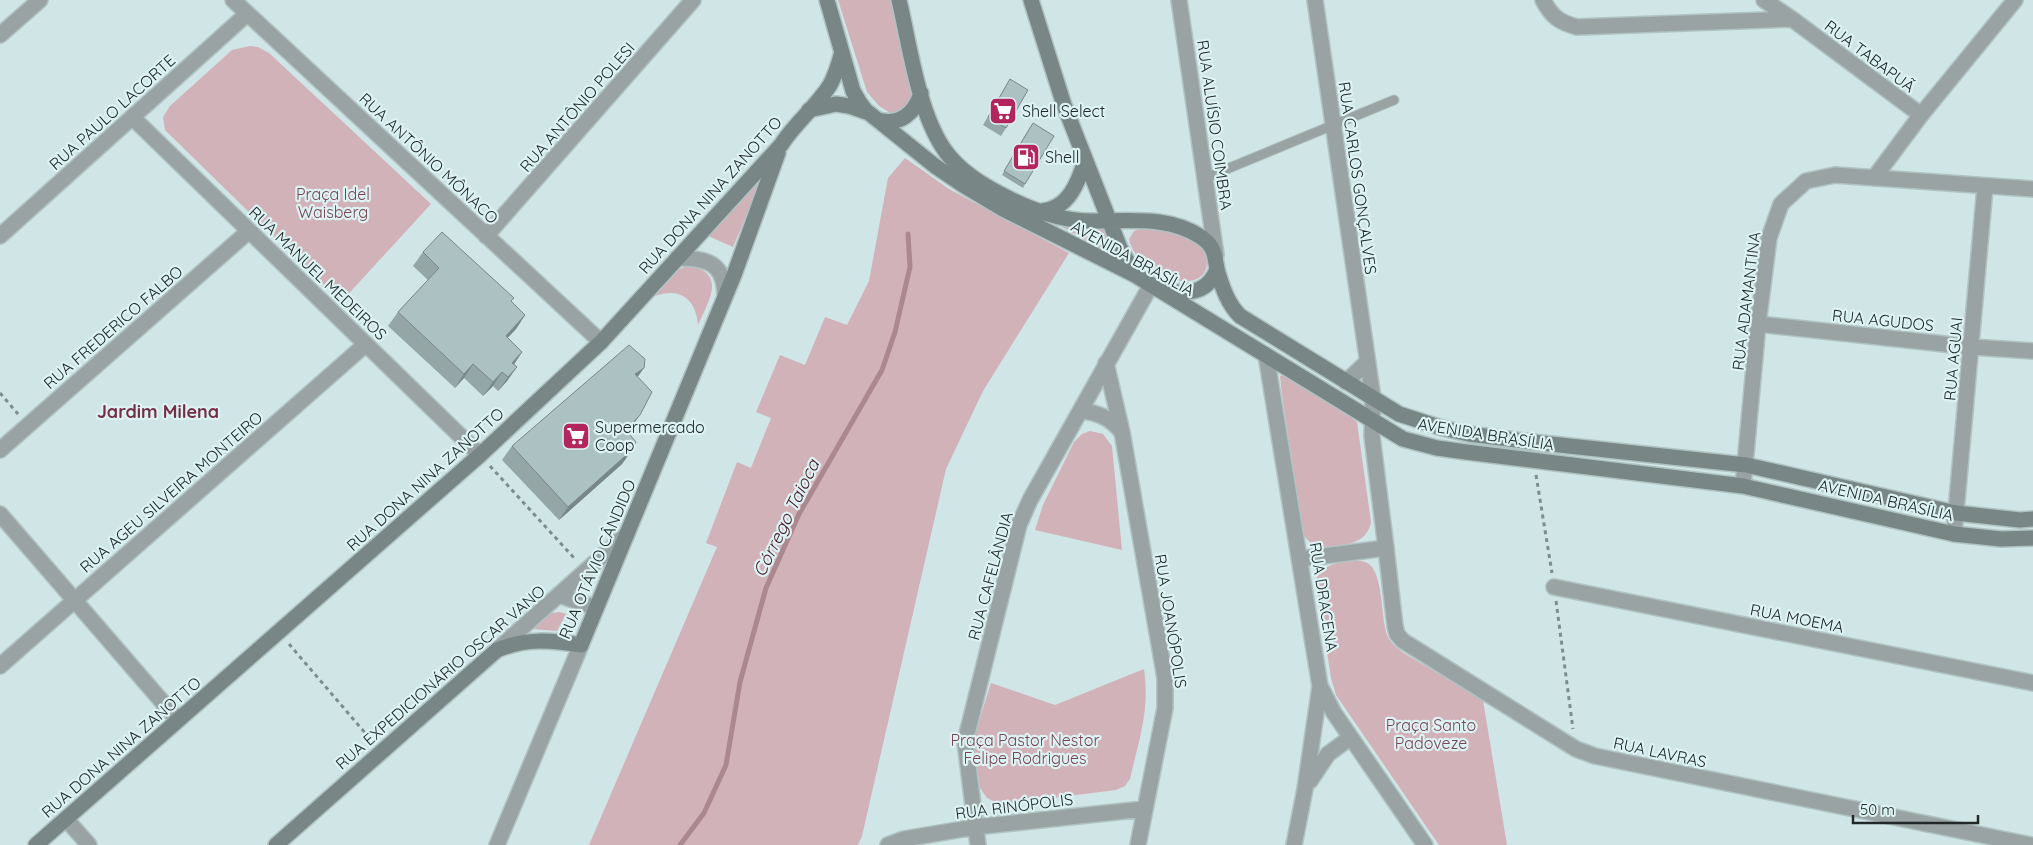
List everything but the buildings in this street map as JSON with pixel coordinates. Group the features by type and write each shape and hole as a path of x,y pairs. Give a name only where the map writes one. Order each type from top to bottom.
{"main road":[{"path":"827,0 855,96 874,117"},
{"name":"AVENIDA BRASÍLIA","path":"899,0 929,120 939,140 960,167 1000,194 1040,212 1082,221 1159,222 1187,230 1202,238 1217,263 1226,296 1240,316 1372,398 1407,417 1469,434 1746,465 1956,513 2033,520"},
{"path":"1031,0 1064,105 1125,260 1135,276"},
{"name":"RUA DONA NINA ZANOTTO","path":"36,845 480,455 601,342 781,145 830,84 842,52"},
{"path":"809,110 836,104 849,106 874,117 892,122 901,120 916,106 921,93"},
{"name":"AVENIDA BRASÍLIA","path":"874,117 935,166 963,185 1003,209 1156,288 1403,439 1437,448 1743,486 1954,534 2001,539 2033,538"},
{"name":"RUA OTÁVIO CÂNDIDO","path":"581,645 734,275 781,145"},
{"path":"1040,212 1055,208 1069,196 1080,177 1086,161"},
{"path":"1156,288 1198,291 1211,280 1217,263"},
{"path":"497,650 512,644 531,640 581,645"},
{"name":"RUA EXPEDICIONÁRIO OSCAR VANO","path":"276,845 497,650"}],"street":[{"path":"0,35 40,0"},
{"name":"RUA ANTÔNIO MÔNACO","path":"233,0 601,342"},
{"name":"RUA ANTÔNIO POLESI","path":"486,236 693,0"},
{"name":"RUA ALUÍSIO COIMBRA","path":"1179,0 1217,263"},
{"name":"RUA CARLOS GONÇALVES","path":"1315,0 1372,398 1371,421"},
{"path":"1543,0 1548,10 1562,23 1577,28 1792,19"},
{"name":"RUA TABAPUÃ","path":"1764,0 1921,115"},
{"path":"1874,178 1921,115 2015,0"},
{"name":"RUA PAULO LACORTE","path":"0,236 247,14"},
{"name":"RUA MANUEL MEDEIROS","path":"132,118 480,455"},
{"name":"RUA ADAMANTINA","path":"1743,486 1758,324 1769,238 1781,204 1806,181 1835,175 2033,189"},
{"name":"RUA AGUAI","path":"1954,534 1985,187"},
{"name":"RUA FREDERICO FALBO","path":"0,450 249,231"},
{"path":"677,258 696,258 708,261 719,270 725,282 725,295"},
{"name":"RUA CAFELÂNDIA","path":"978,845 965,752 966,732 1019,525 1030,500 1106,363 1156,288"},
{"name":"RUA AGUDOS","path":"1758,324 1972,347 2033,351"},
{"name":"RUA AGEU SILVEIRA MONTEIRO","path":"0,666 366,344"},
{"name":"RUA DRACENA","path":"1266,356 1320,686 1305,789 1294,845"},
{"path":"1346,382 1367,362"},
{"name":"RUA JOANÓPOLIS","path":"1106,363 1122,432 1165,678 1164,708 1138,845"},
{"path":"1080,411 1090,411 1108,418 1122,432"},
{"name":"RUA LAVRAS","path":"1371,421 1395,626 1397,634 1403,641 1576,749 1595,756 2031,845"},
{"path":"0,514 178,720"},
{"name":"RUA EXPEDICIONÁRIO OSCAR VANO","path":"497,650 626,534"},
{"path":"1300,559 1386,548"},
{"name":"RUA MOEMA","path":"1554,587 2033,683"},
{"path":"559,595 596,608"},
{"name":"RUA OTÁVIO CÂNDIDO","path":"497,845 581,645"},
{"path":"1320,686 1350,738 1425,845"},
{"path":"1305,789 1328,754 1350,738"},
{"name":"RUA RINÓPOLIS","path":"888,845 904,839 975,827 1144,809"},
{"path":"66,819 89,845"}],"lane":[{"path":"1206,178 1394,100"}],"path":[{"path":"0,393 28,426"},
{"path":"480,455 586,571"},
{"path":"278,632 381,752"}],"green space":[{"path":"838,0 890,0 901,38 913,97 907,110 892,114 879,106 867,92"},
{"name":"Praça Idel Waisberg","path":"250,46 258,47 269,53 431,204 341,302 165,130 163,117 170,106 232,50"},
{"path":"905,158 949,189 1069,253 983,391 946,469 862,836 858,845 589,845 717,547 706,543 737,462 751,468 771,418 756,412 780,355 805,365 825,317 847,325 869,281 888,178"},
{"path":"763,176 733,247 706,235"},
{"path":"1051,221 1103,228 1116,256"},
{"path":"1145,227 1181,232 1204,246 1207,264 1202,276 1191,281 1177,280 1162,275 1147,266 1135,254 1129,239 1134,231"},
{"path":"689,265 701,269 708,275 711,281 710,297 698,325 694,308 685,297 672,293 655,296 678,270"},
{"path":"1284,375 1350,415 1357,422 1371,522 1368,530 1357,541 1340,546 1315,547 1305,537 1302,529 1282,395 1280,376"},
{"path":"1090,431 1103,434 1112,446 1122,550 1035,530 1043,505 1074,442 1082,434"},
{"name":"Praça Santo Padoveze","path":"1350,561 1365,562 1374,569 1379,586 1387,635 1393,644 1402,652 1483,700 1507,845 1439,845 1336,695 1331,678 1316,580 1326,568"},
{"path":"560,612 566,614 557,631 533,629 534,626 551,613"},
{"name":"Praça Pastor Nestor Felipe Rodrigues","path":"1144,669 1146,698 1143,725 1130,779 1125,786 1116,790 1012,803 995,802 987,798 980,788 974,750 975,734 991,683 1055,705"}],"waterway":[{"name":"Córrego Taioca","path":"680,845 704,813 726,765 740,682 766,588 799,514 882,370 895,332 910,267 908,234"}],"place":[{"name":"Shell Select","path":"1003,111"},
{"name":"Shell","path":"1026,157"},
{"name":"Supermercado Coop","path":"576,436"}],"district":[{"name":"Jardim Milena","path":"158,411"}]}
